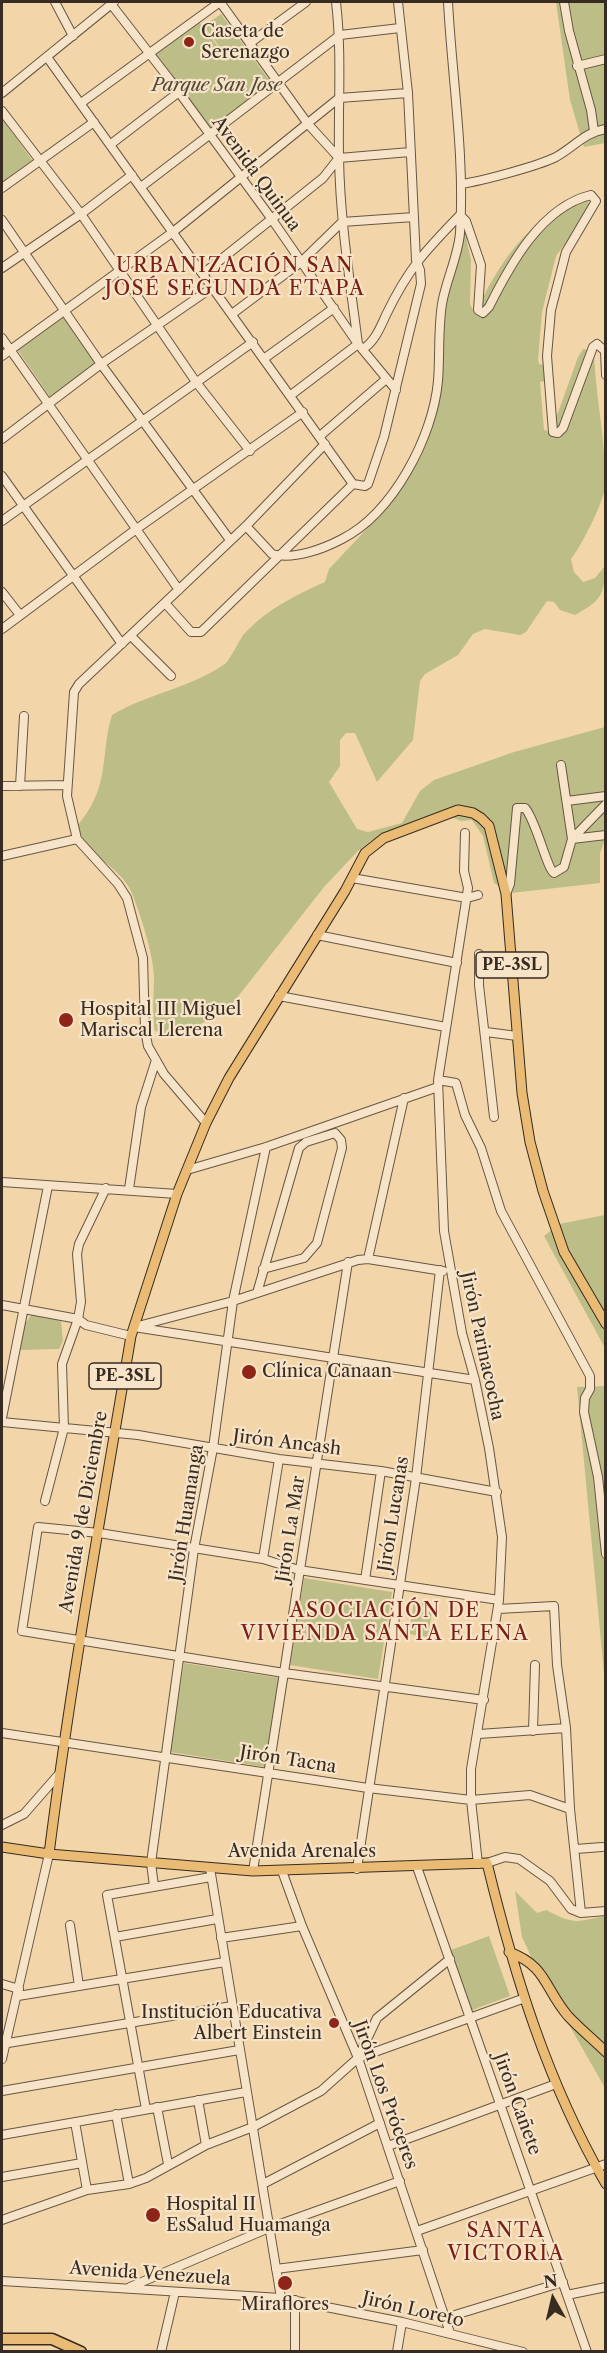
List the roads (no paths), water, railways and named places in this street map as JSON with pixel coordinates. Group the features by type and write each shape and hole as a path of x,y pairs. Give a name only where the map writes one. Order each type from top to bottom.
{"highway":[{"path":"2,2339 81,2352"}],"main road":[{"name":"PE-3SL","path":"317,935 372,845 384,838 458,810 473,813 489,826 506,894 522,1093 530,1142 543,1191 564,1252 606,1324"},
{"name":"Avenida 9 de Diciembre","path":"49,1854 62,1743 133,1331 177,1194 206,1123 229,1078 317,935"},
{"name":"Avenida Arenales","path":"2,1847 49,1854 151,1863 211,1872 483,1864"},
{"path":"483,1864 508,1952 556,2084 601,2166 606,2184"},
{"path":"508,1952 530,1961 570,2018 606,2052"}],"street":[{"path":"55,2 73,36"},
{"path":"81,103 220,2 308,124 339,158"},
{"path":"250,42 306,2"},
{"path":"336,2 340,35 339,158 342,222 360,346"},
{"path":"47,57 265,358 353,484 360,487 368,484 396,390 421,284 420,270 416,260 408,93 398,2"},
{"path":"246,526 272,554 283,555 323,549 352,534 372,518 401,483 422,442 438,384 442,302 459,237 461,184 448,2"},
{"path":"564,2 577,66 591,110 594,131"},
{"path":"2,93 113,3"},
{"name":"Avenida Quinua","path":"113,3 271,218 360,346 385,380 396,390"},
{"path":"141,187 211,137 340,35 400,28"},
{"path":"577,66 606,59"},
{"path":"111,144 179,92"},
{"path":"2,356 173,232 339,98 408,93"},
{"path":"2,111 81,214 196,382 250,451"},
{"path":"2,188 94,122"},
{"path":"461,184 556,157 594,131 606,129"},
{"path":"204,273 323,178 339,158 410,152"},
{"path":"2,268 81,214 132,175"},
{"path":"460,215 466,221 481,265 478,310 483,313 489,307 516,261 550,217 577,200 594,196 596,201 591,212 563,260 551,310 547,356 553,432 558,433 563,428 593,347 597,344 605,351 606,375"},
{"path":"291,395 360,346 374,339 402,282 416,260 460,215"},
{"path":"232,314 301,262 342,222 414,217"},
{"path":"2,220 64,311 230,540"},
{"path":"2,439 102,364 213,287"},
{"path":"265,358 334,308"},
{"path":"2,338 179,590"},
{"path":"2,521 253,342"},
{"path":"320,436 385,380"},
{"path":"2,629 135,530 303,412"},
{"path":"206,1123 180,1094 148,1047 145,1030 143,958 127,898 118,884 77,839 67,785 74,692 79,684 246,526 325,444"},
{"path":"2,476 122,644"},
{"path":"165,603 191,632 201,632 283,555 353,484"},
{"path":"2,592 20,615"},
{"path":"131,636 171,676"},
{"path":"20,786 24,716"},
{"path":"506,894 510,884 517,808 525,808 530,814 551,871 559,872 564,867 572,839 561,765"},
{"path":"2,786 67,785"},
{"path":"567,801 606,796"},
{"path":"572,839 606,804"},
{"name":"Jirón Parinacocha","path":"465,833 464,866 468,885 467,898 438,1083 443,1221 462,1333 475,1380 497,1492 502,1537 499,1605 479,1734 471,1769 471,1800 483,1864"},
{"path":"572,839 606,835"},
{"path":"2,856 77,839"},
{"path":"352,878 467,898 478,895"},
{"path":"317,935 457,963"},
{"path":"479,954 479,985 495,1117"},
{"path":"279,996 446,1027"},
{"path":"486,1032 517,1036"},
{"path":"129,1189 141,1107 156,1060"},
{"path":"187,1170 266,1147 404,1098 438,1083 456,1083 465,1116 482,1148 501,1211 590,1376 590,1389 585,1398 584,1412 598,1477 606,1554"},
{"path":"368,1259 404,1098"},
{"path":"257,1293 298,1148 306,1142 335,1133 341,1140 342,1148 317,1243 304,1258 264,1269"},
{"name":"Jirón Huamanga","path":"154,1887 151,1863 194,1549 213,1448 233,1301 266,1147"},
{"path":"2,1182 177,1194"},
{"path":"2,1418 22,1307 48,1186"},
{"path":"45,1501 64,1428 62,1364 78,1319 81,1302 77,1254 79,1244 106,1188"},
{"path":"133,1331 233,1301 348,1262 368,1259 451,1272"},
{"name":"Jirón La Mar","path":"253,1871 348,1262"},
{"name":"Jirón Lucanas","path":"357,1869 416,1478 440,1270"},
{"path":"2,1305 78,1319 86,1325 229,1343 475,1380"},
{"name":"Jirón Ancash","path":"2,1422 115,1432 279,1459 316,1461 381,1471 497,1492"},
{"path":"263,1559 279,1459"},
{"path":"365,1580 381,1471"},
{"path":"484,1700 384,1688 22,1631 38,1527 99,1533 263,1559 299,1570 499,1605 554,1606 557,1665 566,1728 570,1809 581,1913 606,1911"},
{"path":"533,1731 535,1665"},
{"path":"479,1734 566,1728"},
{"name":"Jirón Tacna","path":"2,1733 368,1788 471,1800 530,1795 570,1809"},
{"path":"2,1825 24,1814 59,1774"},
{"path":"576,1849 602,1847"},
{"name":"Avenida 9 de Diciembre","path":"2,2059 5,2027 19,1992 49,1854"},
{"name":"Avenida Arenales","path":"483,1864 505,1857 519,1859 550,1881 571,1910 581,1913"},
{"name":"Jirón Cañete","path":"417,1867 587,2352"},
{"name":"Jirón Los Próceres","path":"282,1871 302,1926 358,2058 450,2333"},
{"path":"146,2109 107,1895 154,1887 211,1872 217,1920 281,2298"},
{"path":"115,1937 217,1920"},
{"path":"70,1925 80,1986"},
{"path":"221,1938 302,1926"},
{"path":"358,2058 377,2018 450,1959"},
{"path":"2,1983 19,1992 80,1986 225,1962"},
{"path":"2,2220 87,2190 129,2184 206,2145 253,2127 321,2091 358,2058 525,1998"},
{"path":"3,2044 232,2006"},
{"path":"2,2091 239,2050"},
{"path":"388,2146 556,2084"},
{"path":"2,2134 246,2092"},
{"path":"198,2100 206,2145"},
{"path":"157,2107 168,2164"},
{"path":"116,2114 129,2184"},
{"path":"75,2122 87,2190"},
{"path":"263,2184 380,2123"},
{"path":"2,2177 82,2163"},
{"path":"417,2230 601,2166"},
{"path":"129,2288 269,2228 400,2181"},
{"path":"276,2269 423,2250"},
{"name":"Avenida Venezuela","path":"2,2281 295,2300"},
{"path":"445,2318 563,2282"},
{"path":"567,2295 606,2287"},
{"path":"162,2352 175,2292"},
{"path":"295,2300 295,2352"},
{"name":"Jirón Loreto","path":"295,2300 402,2322 523,2352"},
{"path":"397,2352 402,2322"}],"place":[{"name":"Caseta de Serenazgo","path":"189,42"},
{"name":"Hospital III Miguel Mariscal Llerena","path":"66,1020"},
{"name":"Clínica Canaan","path":"249,1372"},
{"name":"Institución Educativa Albert Einstein","path":"334,2023"},
{"name":"Hospital II EsSalud Huamanga","path":"153,2215"},
{"name":"Miraflores","path":"285,2283"}],"district":[{"name":"URBANIZACIÓN SAN JOSÉ SEGUNDA ETAPA","path":"235,278"},
{"name":"ASOCIACIÓN DE VIVIENDA SANTA ELENA","path":"385,1622"},
{"name":"SANTA VICTORIA","path":"506,2242"}],"park label":[{"name":"Parque San Jose","path":"217,86"}]}
